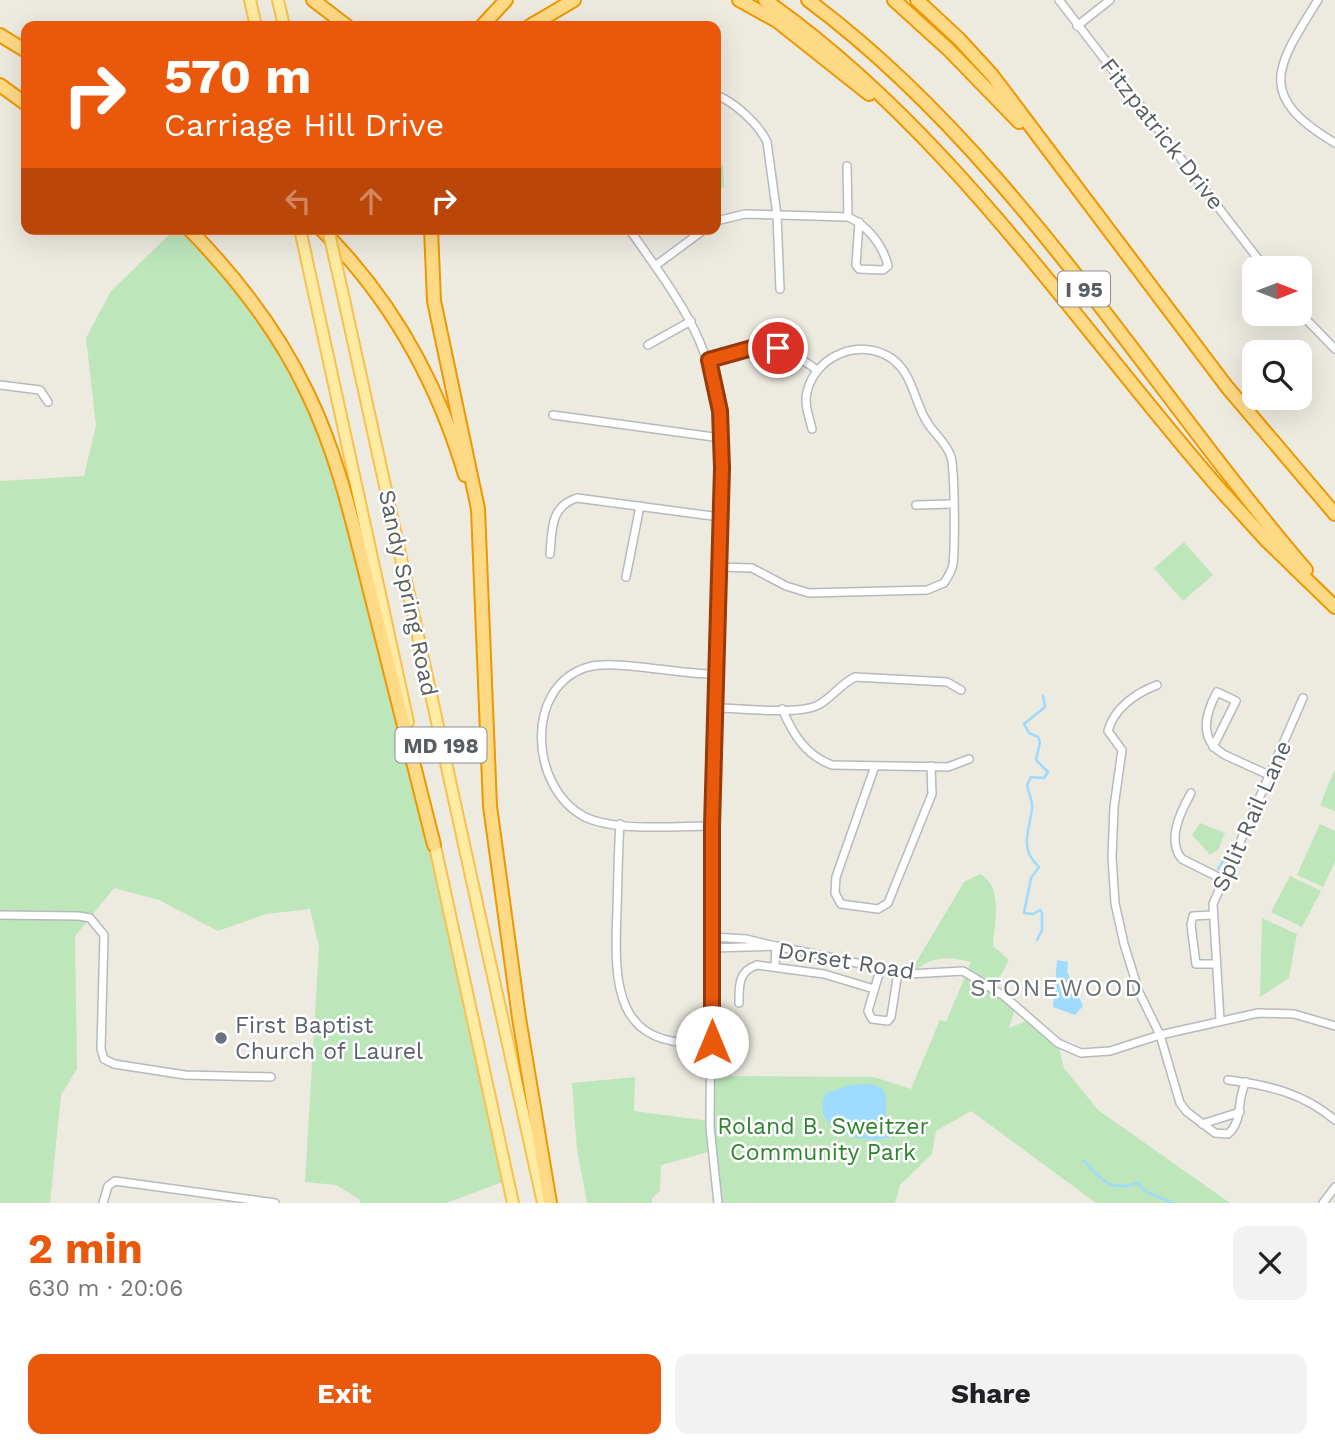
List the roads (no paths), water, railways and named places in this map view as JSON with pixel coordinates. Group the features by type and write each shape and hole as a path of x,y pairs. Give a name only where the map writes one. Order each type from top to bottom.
{"highway":[{"path":"313,0 340,21"},
{"path":"487,21 506,0"},
{"path":"538,21 574,0"},
{"path":"739,0 786,28 892,114 1013,239"},
{"path":"765,0 811,34 897,109 936,149 1217,486 1266,540 1335,605"},
{"name":"I 95","path":"808,0 913,89 990,170 1229,478 1335,605"},
{"name":"I 95","path":"894,0 990,90 1078,192 1227,387 1335,514"},
{"path":"917,0 959,39 992,75 1078,192"},
{"path":"0,35 21,48"},
{"path":"0,85 21,100"},
{"path":"194,235 235,280 264,318 307,391 324,430 351,514 434,845"},
{"path":"327,235 391,312 428,375 444,413 466,480 481,575"},
{"path":"431,235 434,301 473,478 481,575 490,806 519,1018 550,1203"}],"main road":[{"path":"250,0 255,21"},
{"path":"278,0 283,21"},
{"name":"Sandy Spring Road","path":"301,235 513,1203"},
{"name":"Sandy Spring Road","path":"329,235 543,1203"}],"street":[{"name":"Fitzpatrick Drive","path":"1059,0 1256,256"},
{"path":"1077,26 1110,0"},
{"path":"1318,0 1281,63 1280,75 1286,101 1300,120 1335,143"},
{"path":"721,97 764,135 777,215 779,289"},
{"path":"848,166 848,217"},
{"path":"721,219 734,215 848,217 859,222 882,251 888,266 883,270 859,269 856,265 859,222"},
{"path":"633,235 691,321 709,360 718,399 721,438 720,567 712,826 710,1127 719,1203"},
{"path":"655,266 697,235"},
{"path":"648,345 691,321"},
{"path":"1312,325 1335,349"},
{"path":"709,360 752,348 769,347 794,353 817,370"},
{"path":"720,567 752,568 794,590 815,593 934,589 944,583 953,564 950,453 925,419 911,384 896,361 881,353 855,349 835,355 817,370 806,401 812,429"},
{"path":"0,385 40,390 48,402"},
{"path":"552,415 721,438"},
{"path":"550,554 554,516 570,500 577,498 720,517"},
{"path":"916,505 952,504"},
{"path":"626,577 640,506"},
{"path":"712,826 620,824 584,816 565,802 555,789 544,752 543,720 548,700 569,676 596,665 715,674"},
{"path":"716,708 804,709 820,705 844,682 855,677 947,682 961,690"},
{"path":"1157,685 1137,695 1121,709 1112,721 1108,734 1122,750 1113,821 1116,911 1131,969 1160,1035 1180,1103 1215,1133 1228,1134 1235,1126 1240,1112 1242,1091 1246,1082"},
{"path":"1213,747 1236,701 1217,692 1205,721 1206,732 1213,747 1271,776"},
{"name":"Split Rail Lane","path":"1220,1020 1212,915 1222,879 1271,776 1303,698"},
{"path":"782,709 795,736 818,760 832,765 948,767 969,759"},
{"path":"875,766 836,877 835,893 841,904 878,909 888,903 932,794 931,766"},
{"path":"1191,793 1180,815 1176,831 1178,853 1182,859 1222,879"},
{"path":"620,824 615,962 622,1002 647,1032 679,1041 712,1042"},
{"path":"0,915 79,916 98,924 104,934 101,1049 104,1059 114,1064 184,1075 271,1077"},
{"path":"1212,915 1193,916 1192,958 1196,964 1215,964"},
{"path":"712,937 756,940 776,947 775,965"},
{"name":"Dorset Road","path":"712,948 776,947 898,972 967,973 1004,996 1058,1043 1075,1052 1102,1053 1160,1035 1258,1013 1306,1016 1335,1026"},
{"path":"739,1003 739,983 747,969 757,965 775,965 824,974 874,989"},
{"path":"881,967 869,1016 888,1021 898,972"},
{"path":"1228,1080 1289,1092 1307,1100 1335,1120"},
{"path":"1202,1124 1240,1112"},
{"path":"103,1203 107,1186 115,1181 275,1203"},
{"path":"1323,1203 1335,1187"}],"water":[{"path":"1057,960 1068,962 1067,971 1083,1006 1075,1015 1053,1007"},
{"path":"872,1084 882,1088 886,1097 886,1115 893,1123 891,1137 854,1137 831,1125 824,1116 822,1105 826,1093 850,1085"}],"waterway":[{"path":"1037,940 1042,930 1042,913 1040,910 1033,914 1024,913 1031,878 1039,867 1027,846 1032,805 1027,785 1031,777 1044,778 1048,772 1036,760 1040,742 1038,737 1029,733 1024,724 1045,707 1043,696"},
{"path":"1218,869 1223,861"},
{"path":"1084,1161 1108,1183 1120,1186 1138,1183 1146,1192 1173,1203"}],"place":[{"name":"First Baptist Church of Laurel","path":"221,1038"}],"district":[{"name":"STONEWOOD","path":"1057,988"}],"park label":[{"name":"Roland B. Sweitzer Community Park","path":"823,1139"}]}
